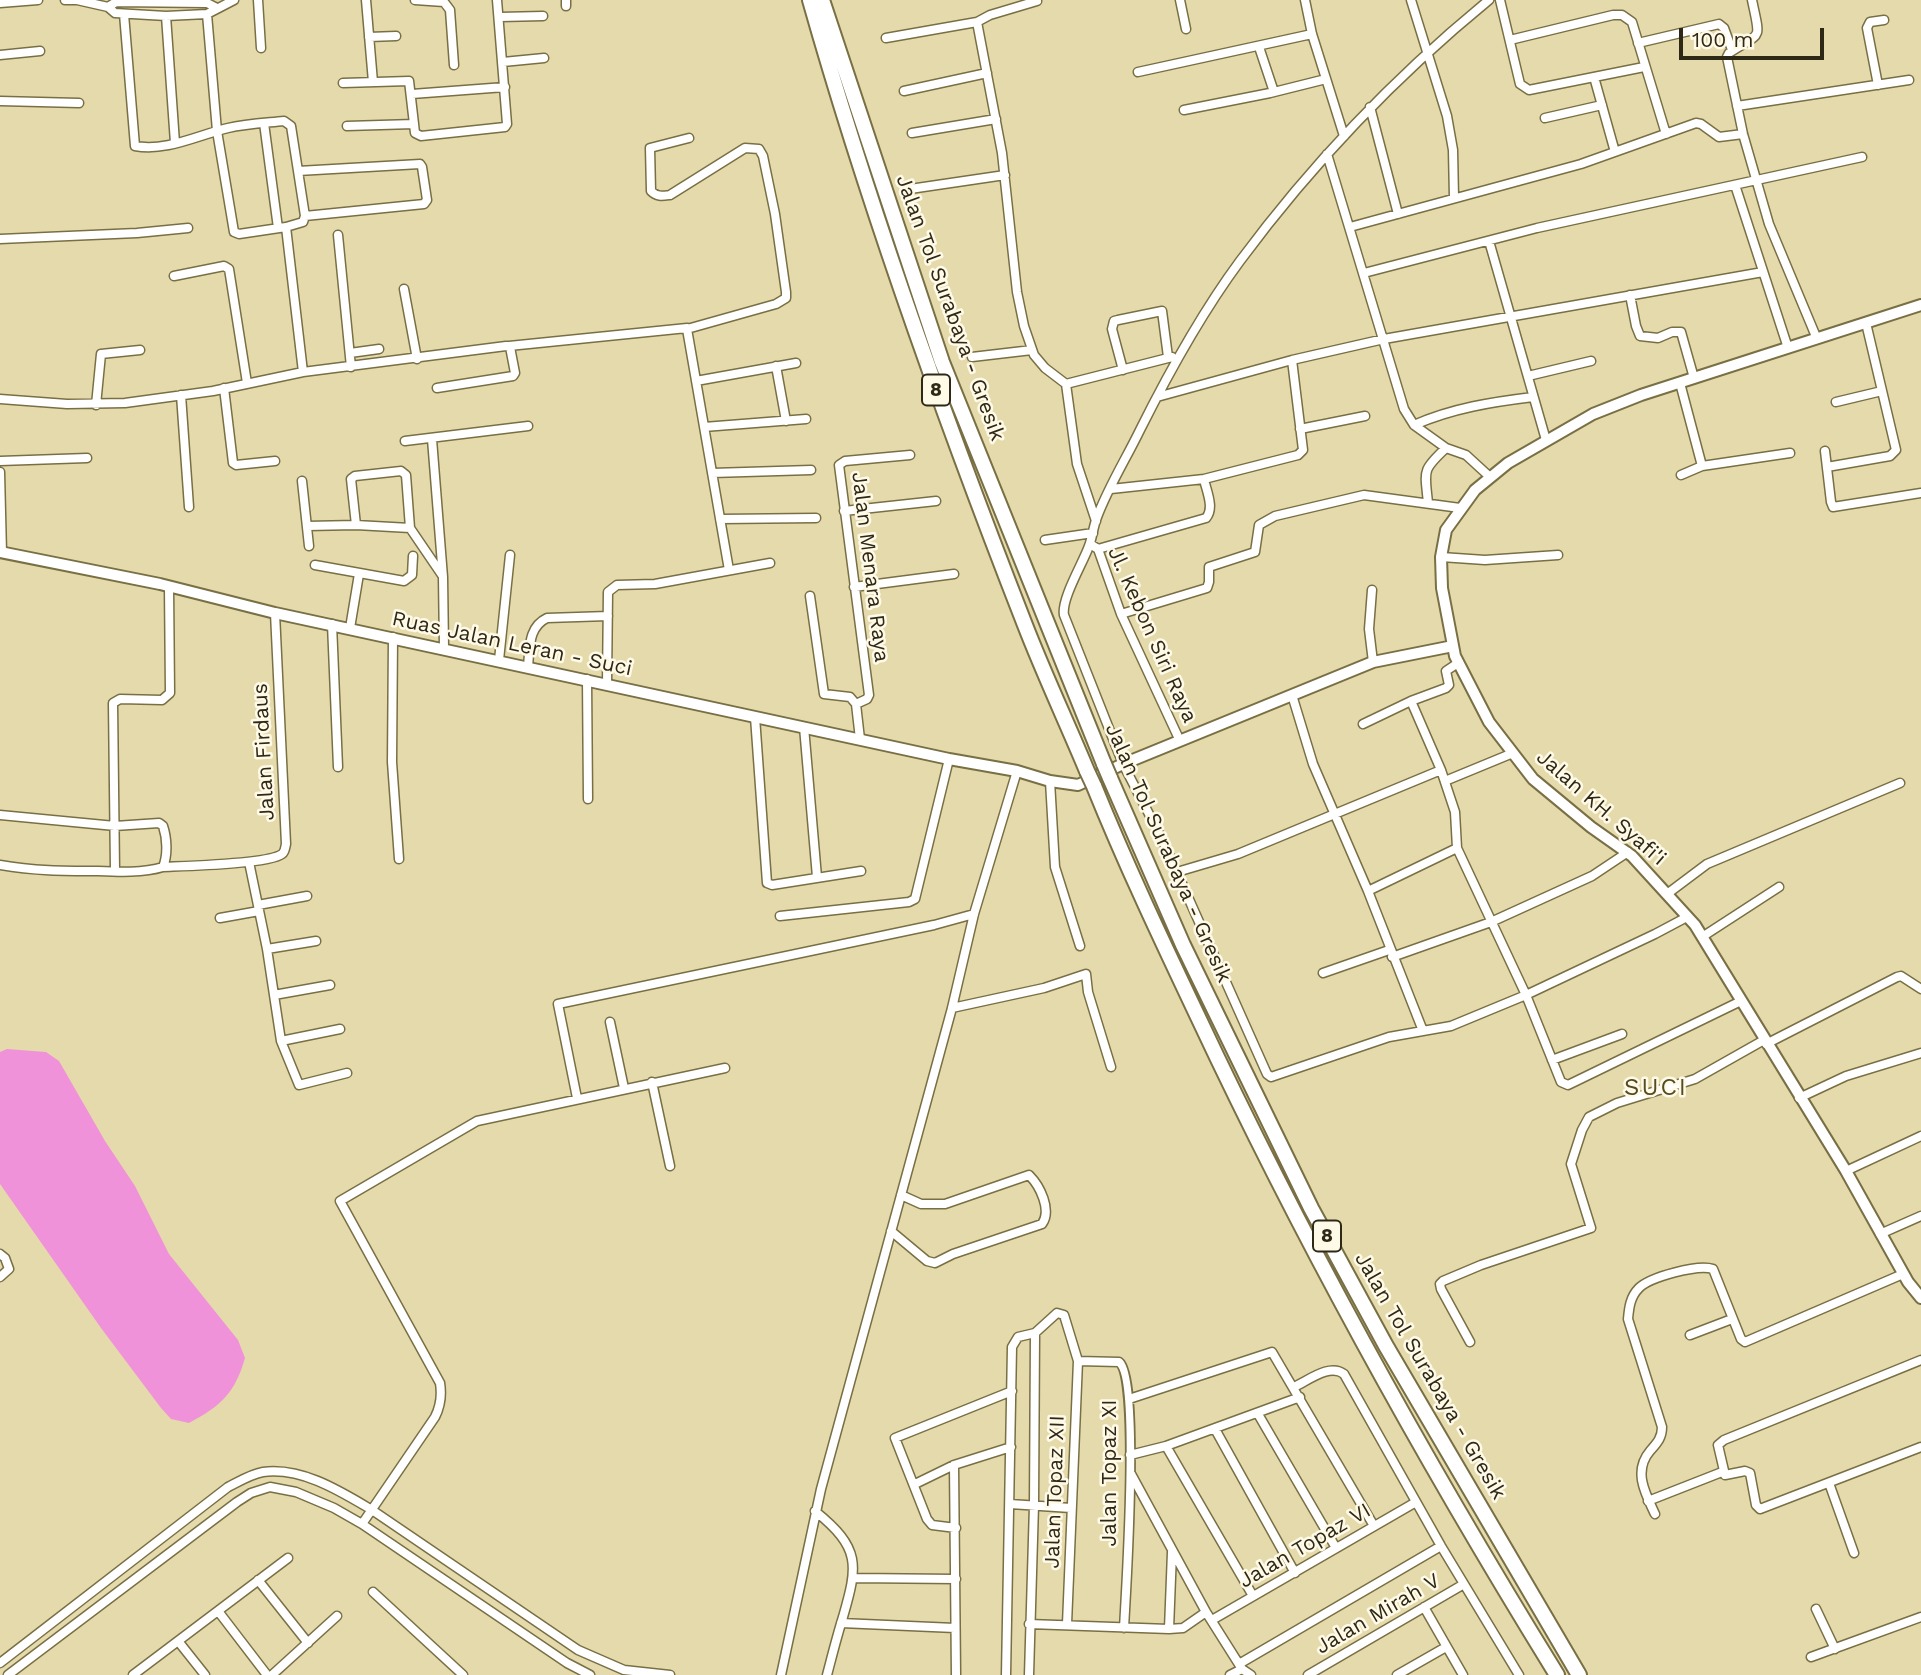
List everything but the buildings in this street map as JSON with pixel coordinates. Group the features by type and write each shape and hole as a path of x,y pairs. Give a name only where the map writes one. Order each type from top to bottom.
{"highway":[{"name":"Jalan Tol Surabaya - Gresik","path":"810,0 856,155 929,373 1026,627 1164,945 1223,1071 1299,1221 1403,1414 1557,1675"},
{"name":"Jalan Tol Surabaya - Gresik","path":"822,0 942,362 1104,764 1184,945 1311,1208 1386,1346 1579,1675"}],"main road":[{"name":"Jalan KH. Syafi'i","path":"1921,305 1592,414 1508,463 1475,489 1446,530 1441,557 1442,588 1453,646 1458,663 1489,722 1533,779 1591,827 1628,852 1687,916 1846,1171 1903,1273 1921,1298"},
{"name":"Ruas Jalan Leran - Suci","path":"1,553 169,587 275,613 949,759 1017,771 1050,782 1078,785 1123,764"},
{"path":"1123,764 1373,662 1453,646"}],"street":[{"path":"0,3 38,0"},
{"path":"65,0 108,7 115,13 166,16 207,15 236,0"},
{"path":"258,0 261,48"},
{"path":"366,0 373,82"},
{"path":"415,0 446,3 450,10 454,65"},
{"path":"343,83 409,81 415,133 421,136 505,127 505,88 497,0"},
{"path":"1180,0 1186,29"},
{"path":"1305,0 1312,34 1344,136"},
{"path":"1411,0 1447,116 1454,198"},
{"path":"1489,0 1370,107 1327,154 1239,262 1178,358 1111,489 1096,521 1094,547 1065,604 1064,615 1123,764 1162,839 1267,1074 1271,1077 1389,1037 1451,1026 1526,995 1687,916"},
{"path":"1500,0 1523,88 1529,90 1644,67"},
{"path":"1752,0 1758,30 1756,35 1753,40 1732,50 1727,57 1743,134 1769,224 1817,339"},
{"path":"886,38 977,22 990,15 1037,1"},
{"path":"108,7 116,2 206,3 217,8"},
{"path":"124,14 133,143 137,147 176,143 217,131 264,123 289,123 305,216 303,222 282,228 235,233 217,131 207,15"},
{"path":"1510,40 1622,15 1632,22 1666,134"},
{"path":"166,16 176,143"},
{"path":"500,17 542,16"},
{"path":"1878,85 1867,28 1870,22 1884,20"},
{"path":"977,22 1005,174 1017,292 1024,326 1032,349 1045,368 1066,384 1077,464 1096,521"},
{"path":"1638,43 1719,24 1724,28 1732,50"},
{"path":"1138,72 1312,34"},
{"path":"369,37 396,36"},
{"path":"1259,47 1274,92"},
{"path":"0,55 40,51"},
{"path":"503,62 544,58"},
{"path":"904,90 987,74"},
{"path":"1594,77 1615,152"},
{"path":"1184,110 1326,79"},
{"path":"1737,106 1909,80"},
{"path":"412,94 505,88"},
{"path":"0,101 79,103"},
{"path":"1545,118 1602,105"},
{"path":"1370,107 1398,214"},
{"path":"912,132 996,119"},
{"path":"264,123 303,372"},
{"path":"1350,227 1581,164 1696,123 1719,137 1743,134"},
{"path":"347,126 414,124"},
{"path":"0,399 96,405 181,395 303,372 509,346 687,328 776,304 786,298 775,214 763,156 759,149 745,148 670,195 655,195 651,191 650,148 689,138"},
{"path":"1327,154 1404,409 1414,425 1446,447 1466,454 1490,477"},
{"path":"1364,273 1489,241 1861,157"},
{"path":"298,171 420,164 422,167 427,200 424,204 305,216"},
{"path":"910,189 1005,174"},
{"path":"1735,185 1788,348"},
{"path":"0,239 188,228"},
{"path":"338,235 351,367"},
{"path":"1489,241 1545,440"},
{"path":"174,276 224,266 229,269 247,383"},
{"path":"1157,397 1292,359 1384,339 1763,272"},
{"path":"404,289 417,359"},
{"path":"1630,295 1640,335 1658,338 1672,332 1681,332 1694,378"},
{"path":"1123,370 1112,329 1114,321 1162,311 1168,357"},
{"path":"1827,467 1894,454 1896,450 1866,323"},
{"path":"687,328 729,570"},
{"path":"437,388 513,376 515,373 509,346"},
{"path":"350,353 379,349"},
{"path":"972,357 1032,349"},
{"path":"96,405 101,354 140,350"},
{"path":"1066,384 1168,357 1178,358"},
{"path":"1111,489 1203,479 1298,455 1303,450 1292,359"},
{"path":"1528,376 1591,361"},
{"path":"695,382 796,363"},
{"path":"776,366 786,421"},
{"path":"1680,383 1702,466"},
{"path":"224,388 233,463 236,465 275,461"},
{"path":"1836,402 1882,391"},
{"path":"181,395 189,507"},
{"path":"1414,425 1434,416 1483,403 1534,397"},
{"path":"1300,429 1366,416"},
{"path":"704,427 806,419"},
{"path":"405,441 528,426"},
{"path":"432,439 443,577 444,648"},
{"path":"1428,503 1426,467 1446,447"},
{"path":"1825,451 1830,502 1833,507 1921,493"},
{"path":"1681,475 1702,466 1790,453"},
{"name":"Jalan Menara Raya","path":"860,739 856,704 867,699 869,695 840,463 910,455"},
{"path":"0,461 87,458"},
{"path":"712,472 811,470"},
{"path":"356,524 351,479 355,476 401,471 405,475 410,528 443,577"},
{"path":"0,472 1,553"},
{"path":"1094,547 1206,518 1210,508 1203,479"},
{"path":"302,481 309,546"},
{"path":"1121,614 1207,588 1209,567 1255,552 1259,525 1275,516 1364,495 1460,508"},
{"path":"844,511 936,501"},
{"path":"720,519 816,518"},
{"path":"307,526 356,524 410,528"},
{"path":"1045,540 1093,533"},
{"name":"Jl. Kebon Siri Raya","path":"1094,547 1121,614 1180,741"},
{"path":"426,551 441,550"},
{"path":"499,660 510,555"},
{"path":"1441,557 1485,560 1558,555"},
{"path":"315,565 404,581 412,575 413,556"},
{"path":"607,684 608,592 617,584 655,584 770,563"},
{"path":"350,628 359,573"},
{"path":"854,587 954,574"},
{"path":"116,872 113,703 120,699 162,700 170,693 169,587"},
{"path":"1372,590 1369,629 1373,662"},
{"path":"810,596 824,694 849,696 856,704"},
{"name":"Jalan Firdaus","path":"0,865 29,871 116,872 249,862 283,854 286,844 275,613"},
{"path":"528,666 532,633 542,621 547,618 608,616"},
{"path":"332,624 338,767"},
{"path":"393,637 392,762 399,859"},
{"path":"1363,724 1446,688 1449,682 1446,671 1458,663"},
{"path":"587,679 588,799"},
{"path":"1292,695 1313,764 1368,891 1423,1031"},
{"path":"1411,701 1441,770 1455,812 1457,848 1526,995 1561,1082 1568,1085 1741,1001"},
{"path":"755,717 766,881 772,885 861,872"},
{"path":"804,727 817,877"},
{"path":"1445,781 1513,753"},
{"path":"780,916 909,902 915,899 949,759"},
{"path":"1177,872 1237,854 1441,770"},
{"path":"780,1675 815,1511 952,1008 974,914 1017,771"},
{"path":"1050,782 1055,867 1080,946"},
{"path":"1667,894 1707,864 1900,783"},
{"path":"0,815 115,826 159,824 163,826 166,860 163,867"},
{"path":"1368,891 1457,848"},
{"path":"1323,972 1391,954 1491,922 1592,876 1628,852"},
{"path":"249,862 267,948 281,1041 300,1085 347,1073"},
{"path":"1702,937 1779,887"},
{"path":"220,918 307,896"},
{"path":"577,1098 558,1004 934,925 974,914"},
{"path":"267,948 316,941"},
{"path":"952,1008 1044,988 1086,974 1088,992 1111,1067"},
{"path":"1469,1342 1441,1289 1440,1284 1443,1281 1591,1227 1571,1164 1581,1130 1589,1117 1617,1103 1695,1079 1897,977 1904,978 1921,989"},
{"path":"274,995 330,985"},
{"path":"610,1021 624,1088"},
{"path":"281,1041 340,1029"},
{"path":"1552,1060 1622,1034"},
{"path":"1799,1098 1846,1076 1921,1053"},
{"path":"362,1524 435,1417 441,1402 441,1391 440,1383 340,1201 477,1121 725,1068"},
{"path":"652,1082 670,1166"},
{"path":"1846,1171 1921,1136"},
{"path":"891,1231 927,1261 935,1263 953,1254 1039,1225 1046,1218 1045,1203 1029,1175 945,1204 921,1204 901,1195"},
{"path":"1880,1234 1921,1216"},
{"path":"0,1254 5,1258 9,1269 0,1277"},
{"path":"1655,1514 1640,1474 1643,1460 1659,1440 1662,1427 1628,1319 1630,1303 1641,1286 1683,1269 1709,1267 1716,1273 1741,1339 1747,1342 1903,1273"},
{"name":"Jalan Topaz XII","path":"1035,1333 1057,1313 1064,1315 1078,1361 1067,1624"},
{"path":"1690,1335 1732,1319"},
{"path":"1006,1675 1014,1342 1018,1337 1035,1333 1034,1506 1028,1675"},
{"path":"1129,1399 1268,1352 1276,1354 1374,1526"},
{"path":"1921,1360 1724,1440 1718,1445 1722,1472 1728,1476 1750,1472 1756,1505 1760,1509 1921,1447"},
{"name":"Jalan Topaz XI","path":"1078,1361 1121,1363 1124,1367 1129,1399 1130,1455 1124,1628"},
{"path":"1294,1387 1332,1369 1344,1374 1441,1546 1519,1675"},
{"path":"956,1528 932,1525 927,1519 895,1438 1012,1391"},
{"path":"1130,1455 1166,1446 1300,1397"},
{"path":"1258,1414 1336,1548"},
{"path":"1215,1429 1294,1573"},
{"path":"1166,1446 1253,1596"},
{"path":"915,1484 954,1465 1011,1447"},
{"path":"954,1465 956,1675"},
{"path":"590,1675 567,1664 362,1524 296,1492 270,1487 251,1493 8,1675 0,1664 228,1487 262,1472 300,1474 372,1510 578,1650 604,1663 624,1670 670,1675"},
{"path":"1648,1501 1722,1472"},
{"path":"1130,1474 1209,1616 1240,1666 1251,1675"},
{"path":"1829,1483 1854,1553"},
{"name":"Jalan Topaz VI","path":"1169,1629 1183,1628 1253,1596 1416,1502"},
{"path":"1010,1504 1071,1507"},
{"path":"815,1511 836,1529 853,1561 854,1578 827,1675"},
{"path":"1230,1675 1240,1666 1441,1546"},
{"path":"1029,1624 1169,1629 1172,1550"},
{"path":"139,1673 288,1558"},
{"path":"854,1578 956,1579"},
{"path":"258,1580 308,1643"},
{"name":"Jalan Mirah V","path":"1308,1675 1464,1584"},
{"path":"373,1591 463,1675"},
{"path":"1424,1607 1463,1675"},
{"path":"1816,1609 1835,1649"},
{"path":"218,1611 269,1675 337,1616"},
{"path":"1811,1657 1921,1617"},
{"path":"841,1623 955,1628"},
{"path":"178,1641 205,1675"},
{"path":"1397,1675 1446,1647"}],"shaded area":[{"path":"7,1049 46,1052 59,1061 105,1141 135,1186 169,1254 238,1340 245,1358 237,1381 210,1411 189,1423 171,1419 161,1408 0,1184 0,1052"}],"district":[{"name":"SUCI","path":"1656,1088"}]}
